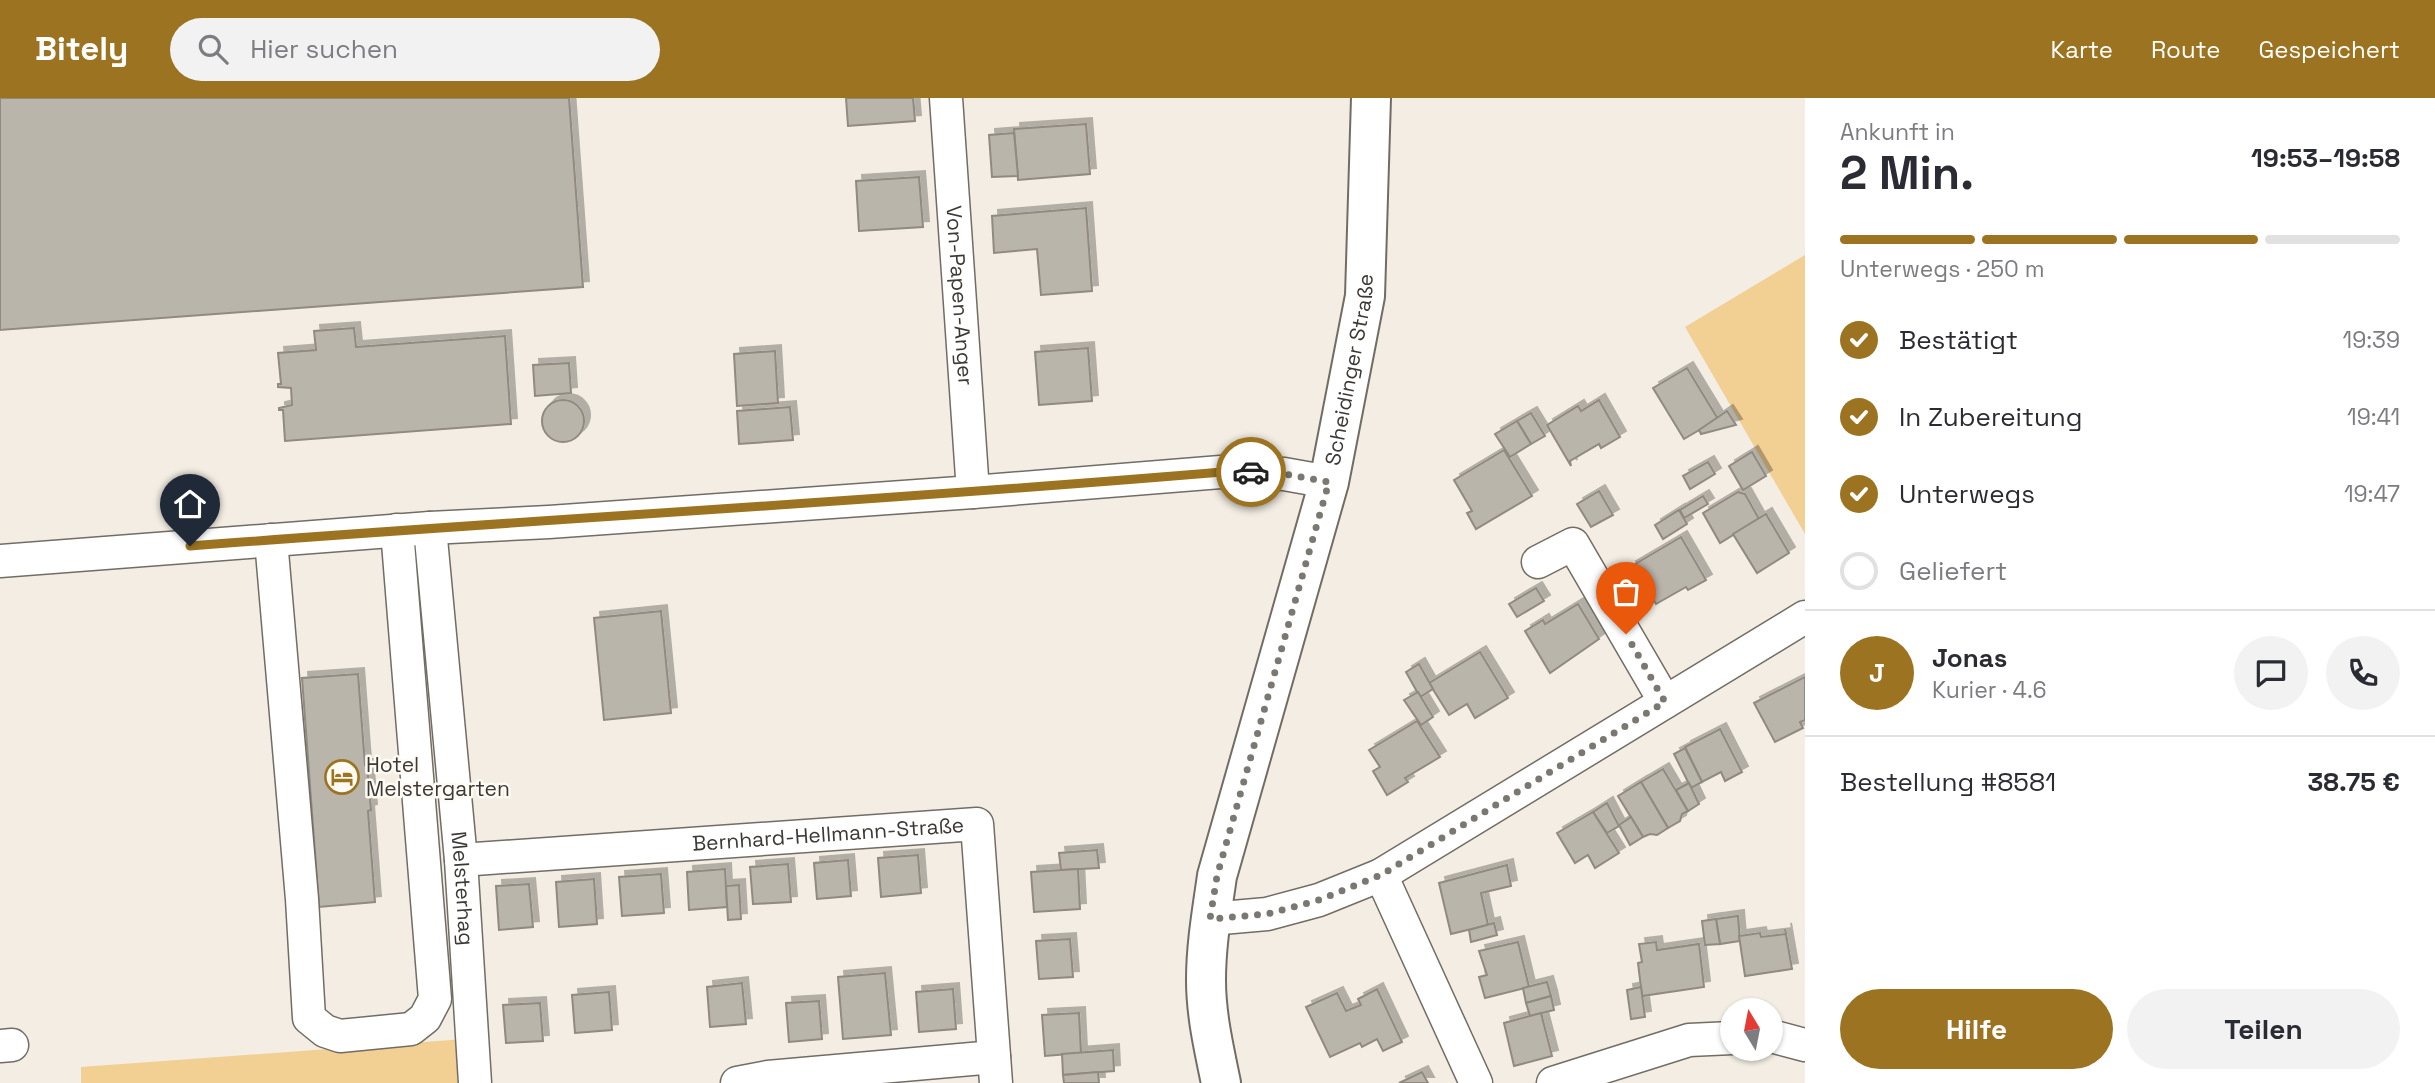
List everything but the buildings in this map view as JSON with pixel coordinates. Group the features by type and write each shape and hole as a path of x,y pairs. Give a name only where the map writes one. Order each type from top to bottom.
{"main road":[{"name":"Scheidinger Straße","path":"1221,1083 1211,1035 1206,982 1210,919 1217,876 1329,482 1365,296 1371,98"}],"street":[{"name":"Von-Papen-Anger","path":"946,98 973,492"},
{"path":"0,561 1233,471 1284,474 1329,482"},
{"name":"Melsterhag","path":"430,528 461,860 475,1083"},
{"path":"271,540 301,885 309,1018 325,1031 340,1036 411,1029 425,1018 435,999 397,530"},
{"path":"1538,562 1573,544 1665,702"},
{"path":"1210,919 1267,914 1319,900 1381,875 1805,617"},
{"name":"Bernhard-Hellmann-Straße","path":"461,860 977,824 995,1070"},
{"path":"1381,875 1476,1083"},
{"path":"1553,1083 1689,1040 1720,1039"},
{"path":"1783,1039 1805,1045"},
{"path":"737,1083 768,1077 995,1070"}],"shaded area":[{"path":"1805,255 1805,534 1685,327"},
{"path":"465,1039 460,1083 81,1083 81,1067"}],"way so far":[{"path":"1251,472 1284,474 1329,482 1217,876 1210,919 1267,914 1319,900 1381,875 1665,702 1626,634"}],"place":[{"name":"Hotel Melstergarten","path":"342,777"}],"route":[{"path":"190,546 973,492 1233,471 1251,472"}]}
